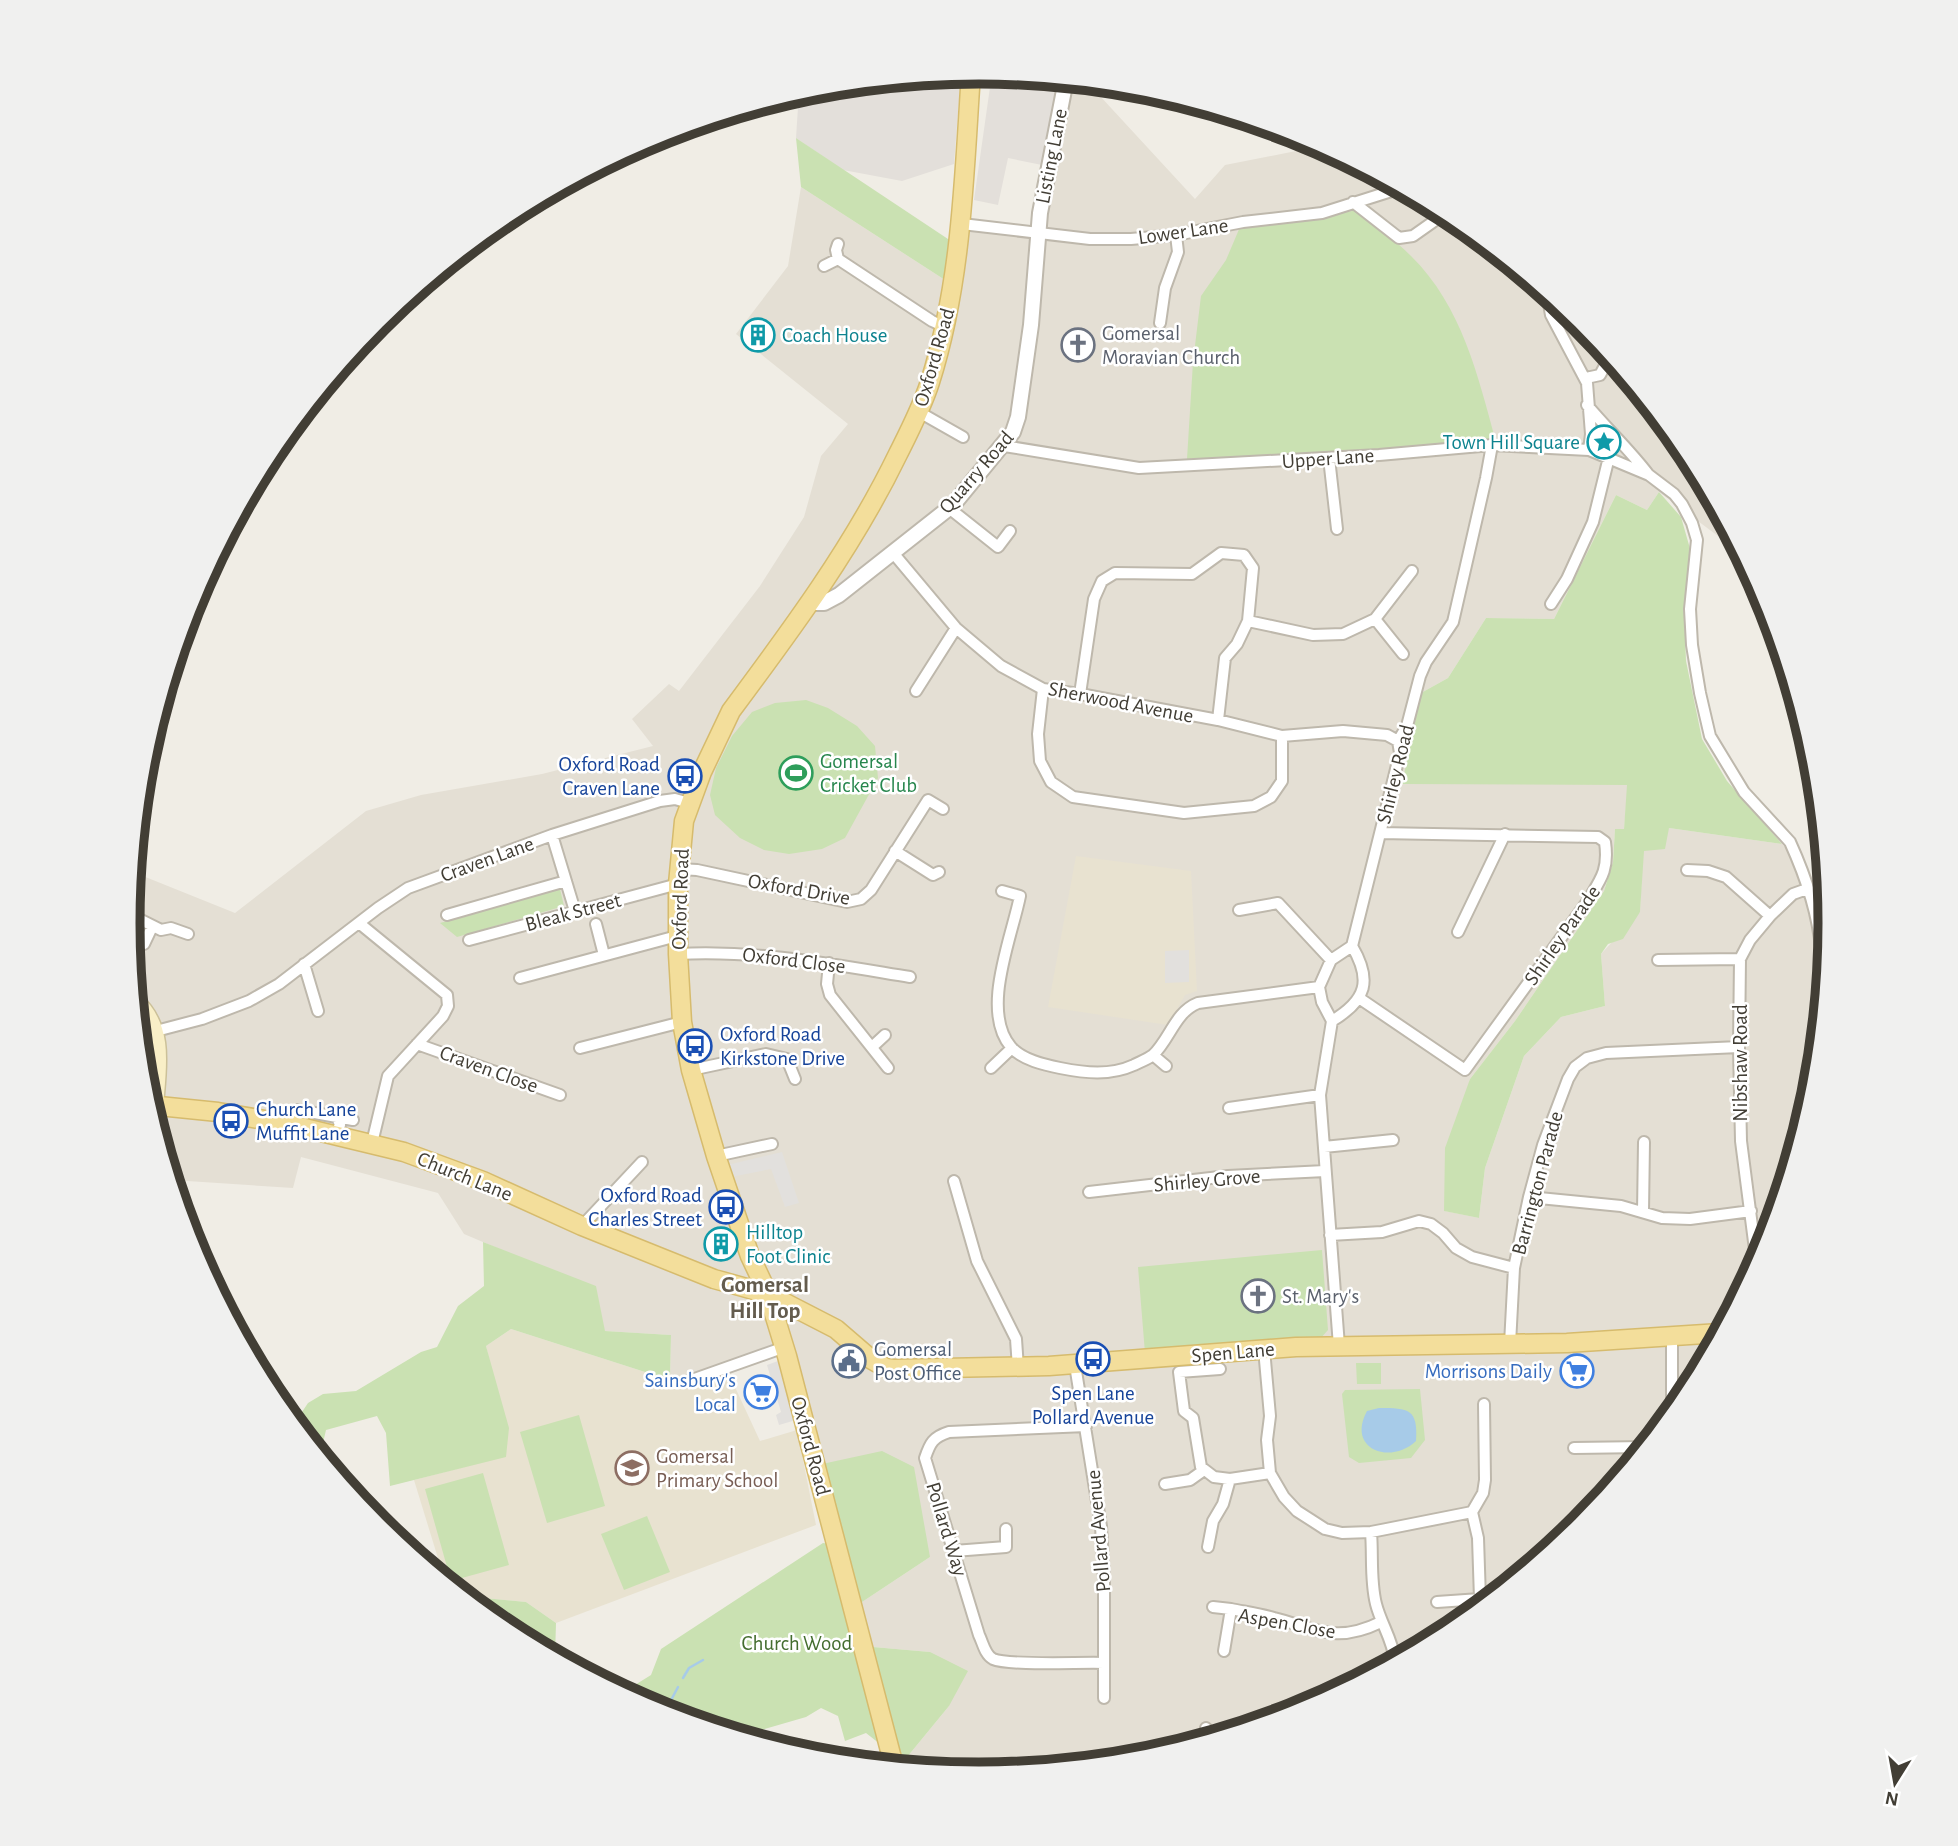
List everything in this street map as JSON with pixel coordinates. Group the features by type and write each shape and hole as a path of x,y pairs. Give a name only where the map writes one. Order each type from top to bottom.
{"main road":[{"name":"Oxford Road","path":"892,1757 785,1348 768,1294 750,1256 716,1156 691,1070 682,1021 678,877 684,821 689,803 720,730 731,711 811,603 883,485 931,381 954,281 961,223 970,84"},
{"path":"145,1012 156,1031 154,1073"},
{"name":"Church Lane","path":"161,1106 288,1124 336,1126 372,1143 482,1181 582,1226 714,1279 768,1294"},
{"name":"Spen Lane","path":"768,1294 836,1329 872,1360 886,1368 904,1371 1075,1365 1264,1349 1510,1345 1711,1334"}],"street":[{"name":"Listing Lane","path":"1038,231 1064,89"},
{"name":"Lower Lane","path":"961,223 1090,239 1131,239 1321,213 1390,191"},
{"path":"1353,202 1399,237 1413,236 1436,220"},
{"name":"Quarry Road","path":"811,603 824,603 839,595 949,508 1004,446 1013,432 1018,417 1031,325 1038,231"},
{"path":"1160,323 1165,288 1178,252 1176,234"},
{"path":"838,244 838,259 945,327"},
{"path":"824,266 838,259"},
{"path":"1549,308 1550,315 1586,378 1591,434 1589,450"},
{"path":"1586,378 1600,375 1605,365"},
{"name":"Upper Lane","path":"1587,405 1649,475"},
{"path":"919,412 963,437"},
{"name":"Upper Lane","path":"1004,446 1139,468 1329,458 1492,445 1589,450 1649,475 1674,494 1682,504 1692,523 1696,540 1690,609 1692,645 1710,736 1744,792 1790,842 1807,889"},
{"name":"Shirley Road","path":"1352,946 1400,753 1398,741 1406,726 1426,662 1453,622 1492,445"},
{"path":"1551,604 1567,579 1593,522 1609,457"},
{"path":"1329,458 1338,529"},
{"path":"949,508 998,547 1010,531"},
{"path":"1080,694 1094,599 1102,581 1115,573 1192,574 1221,553 1244,555 1253,568 1248,621 1237,644 1225,658 1218,720"},
{"name":"Sherwood Avenue","path":"894,554 956,628 1001,666 1043,689 1218,720 1282,736 1343,732 1387,735 1398,741"},
{"path":"1248,621 1313,635 1343,634 1375,619 1412,571"},
{"path":"1375,619 1403,654"},
{"path":"916,691 956,628"},
{"path":"1043,689 1038,734 1040,761 1051,782 1073,797 1184,813 1254,806 1271,797 1282,781 1282,736"},
{"name":"Oxford Drive","path":"678,877 697,870 847,901 862,899 871,890 928,800 943,809"},
{"name":"Craven Lane","path":"156,1031 202,1019 249,1001 279,984 408,888 552,835 660,801 689,803"},
{"name":"Shirley Parade","path":"1359,998 1465,1070 1587,902 1603,876 1607,860 1605,842 1598,837 1380,833"},
{"path":"1458,932 1505,834"},
{"path":"552,835 575,911"},
{"path":"895,851 935,877"},
{"path":"1687,870 1708,871 1726,877 1770,916"},
{"name":"Bleak Street","path":"469,940 575,911 678,877"},
{"path":"447,915 566,881"},
{"path":"1658,960 1740,959 1750,940 1770,916 1793,894 1807,889 1818,929"},
{"path":"1002,891 1020,896 998,986 1001,1027 1012,1048 1044,1065 1099,1074 1131,1067 1153,1055 1188,1007 1198,1003 1319,987"},
{"path":"1239,910 1278,903 1331,960"},
{"path":"140,920 161,930 171,928 188,934"},
{"path":"359,923 447,995 448,1006 443,1016 388,1076 372,1143"},
{"path":"596,924 604,955"},
{"path":"144,944 152,927"},
{"name":"Oxford Close","path":"525,973 604,955 678,945 910,977"},
{"path":"1332,1021 1346,1012 1359,998 1364,982 1362,964 1352,946 1331,960 1319,987 1322,1002 1332,1021 1320,1095 1339,1346"},
{"name":"Nibshaw Road","path":"1740,959 1741,1141 1755,1243"},
{"path":"304,964 318,1011"},
{"path":"829,964 827,985 830,995 888,1068"},
{"path":"580,1048 682,1021"},
{"path":"872,1047 885,1035"},
{"name":"Craven Close","path":"417,1044 560,1095"},
{"name":"Barrington Parade","path":"1510,1345 1514,1268 1529,1197 1543,1145 1575,1067 1587,1058 1606,1053 1739,1047"},
{"path":"991,1068 1012,1048"},
{"path":"691,1070 766,1054 787,1059 795,1079"},
{"path":"1153,1055 1166,1066"},
{"path":"1229,1108 1320,1095"},
{"path":"336,1126 353,1120"},
{"path":"1324,1147 1393,1140"},
{"path":"1643,1212 1644,1142"},
{"path":"716,1156 772,1144"},
{"path":"582,1226 642,1163"},
{"name":"Shirley Grove","path":"1089,1192 1228,1176 1325,1171"},
{"path":"954,1181 978,1261 1016,1339 1018,1368"},
{"path":"1529,1197 1620,1206 1662,1218 1689,1219 1751,1211"},
{"path":"1330,1235 1382,1232 1419,1221 1437,1228 1456,1248 1472,1257 1514,1268"},
{"path":"1672,1338 1672,1396"},
{"path":"686,1382 785,1348"},
{"path":"1264,1349 1270,1416 1267,1440 1270,1473 1297,1511 1325,1529 1342,1533 1371,1532 1472,1512"},
{"name":"Pollard Avenue","path":"1075,1365 1101,1525 1104,1698"},
{"path":"1220,1369 1179,1373 1184,1411 1193,1418 1201,1467 1214,1477 1230,1479 1270,1473"},
{"path":"1482,1595 1478,1538 1472,1512 1483,1493 1485,1480 1484,1404"},
{"name":"Pollard Way","path":"1086,1426 948,1432 929,1444 925,1458 979,1635 988,1655 1014,1662 1104,1663"},
{"path":"1574,1448 1634,1447"},
{"path":"1165,1484 1190,1480 1204,1471"},
{"path":"1208,1547 1213,1521 1223,1504 1230,1479"},
{"path":"954,1551 1006,1547 1006,1529"},
{"path":"1371,1532 1373,1590 1393,1653"},
{"path":"1437,1602 1473,1601"},
{"path":"1213,1607 1231,1609"},
{"name":"Aspen Close","path":"1224,1651 1231,1609 1277,1618 1312,1631 1330,1634 1357,1631 1381,1622"}],"shaded area":[{"path":"990,84 1057,88 1042,165 1008,158 998,205 974,200"},
{"path":"960,85 954,164 902,181 843,170 796,138 798,104 869,91"},
{"path":"1071,89 1097,92 1195,199 1225,165 1296,151 1295,146 1300,148 1399,196 1490,257 1532,292 1610,370 1645,412 1677,457 1721,533 1718,536 1659,492 1647,510 1616,495 1554,619 1486,618 1448,678 1421,693 1403,784 1628,784 1624,829 1615,829 1613,862 1604,891 1515,1021 1470,1079 1445,1211 1479,1218 1485,1168 1524,1056 1561,1017 1605,1006 1601,954 1640,912 1643,850 1669,828 1782,844 1789,852 1814,934 1815,986 1802,1087 1789,1140 1754,1244 1731,1294 1706,1343 1645,1434 1610,1476 1532,1554 1490,1589 1398,1650 1300,1698 1249,1717 1143,1746 1089,1755 979,1762 924,1760 906,1758 949,1706 930,1652 873,1647 859,1604 930,1557 822,1464 791,1341 670,1380 671,1335 605,1331 511,1254 464,1234 438,1193 301,1157 293,1188 181,1181 156,1087 147,1033 140,923 142,876 235,913 366,811 421,795 542,774 653,746 632,719 669,684 679,691 760,586 804,517 821,456 848,424 736,334 788,266 801,187 945,280 953,224 1044,234"},
{"path":"1076,856 1191,871 1197,991 1185,995 1168,1025 1048,1007"},
{"path":"1189,950 1189,982 1165,983 1165,951"},
{"path":"782,1152 799,1203 785,1207 771,1169 731,1177 727,1165"},
{"name":"Gomersal Primary School","path":"511,1329 670,1380 728,1372 760,1441 797,1430 816,1525 556,1623 526,1602 480,1598 440,1566 414,1480 506,1456 495,1383 486,1346"},
{"path":"778,1361 796,1420 779,1425 776,1415 781,1412 767,1365"}],"green space":[{"path":"796,138 951,241 945,280 801,187"},
{"path":"1357,210 1411,256 1443,297 1456,319 1475,367 1496,442 1338,455 1187,459 1193,362 1201,296 1226,260 1240,227 1299,222"},
{"path":"1659,492 1681,517 1691,552 1684,608 1686,661 1702,739 1727,781 1782,844 1669,828 1665,849 1644,851 1640,912 1623,939 1608,944 1601,954 1605,1006 1561,1017 1524,1056 1485,1168 1479,1218 1444,1211 1445,1148 1470,1079 1515,1021 1604,891 1613,862 1615,829 1624,829 1627,785 1402,784 1421,693 1448,678 1486,618 1554,619 1616,495 1647,510"},
{"name":"Gomersal Cricket Club","path":"806,700 828,708 857,726 875,746 878,778 845,838 822,849 789,854 764,850 740,838 715,815 710,795 716,768 732,736 752,712 775,703"},
{"path":"560,889 564,906 457,937 440,923"},
{"path":"483,1242 596,1286 605,1331 671,1335 670,1380 511,1329 486,1346 509,1428 506,1457 390,1486 386,1433 377,1416 326,1430 322,1445 300,1415 308,1403 323,1394 356,1391 421,1352 437,1347 458,1306 484,1286"},
{"path":"1322,1250 1328,1330 1320,1339 1145,1353 1138,1267"},
{"path":"1356,1363 1381,1363 1381,1384 1357,1384"},
{"path":"1420,1389 1425,1440 1411,1458 1359,1463 1349,1457 1342,1394 1345,1390"},
{"path":"579,1415 605,1506 547,1523 520,1432"},
{"name":"Church Wood","path":"882,1451 914,1467 930,1557 859,1604 873,1647 930,1652 968,1671 949,1706 906,1758 897,1758 866,1733 845,1741 838,1716 821,1708 806,1717 757,1731 709,1717 633,1686 651,1675 661,1649 823,1543 846,1546 822,1464"},
{"path":"483,1473 509,1565 457,1579 449,1573 425,1489"},
{"path":"647,1516 670,1572 624,1590 601,1534"},
{"path":"480,1598 526,1602 556,1623 555,1648"}],"water":[{"path":"1379,1408 1410,1413 1415,1422 1416,1441 1395,1452 1374,1450 1367,1444 1362,1436 1362,1424 1367,1411"}],"waterway":[{"path":"683,1678 689,1668 703,1660"},
{"path":"670,1702 678,1687"}],"place":[{"name":"Coach House","path":"758,335"},
{"name":"Gomersal Moravian Church","path":"1078,345"},
{"name":"Town Hill Square","path":"1604,442"},
{"name":"Gomersal Cricket Club","path":"796,773"},
{"name":"Oxford Road Craven Lane","path":"685,776"},
{"name":"Oxford Road Kirkstone Drive","path":"695,1046"},
{"name":"Church Lane Muffit Lane","path":"231,1121"},
{"name":"Oxford Road Charles Street","path":"726,1207"},
{"name":"Hilltop Foot Clinic","path":"721,1244"},
{"name":"St. Mary's","path":"1258,1296"},
{"name":"Spen Lane Pollard Avenue","path":"1093,1359"},
{"name":"Gomersal Post Office","path":"849,1361"},
{"name":"Morrisons Daily","path":"1577,1371"},
{"name":"Sainsbury's Local","path":"761,1392"},
{"name":"Gomersal Primary School","path":"632,1468"}],"district":[{"name":"Gomersal Hill Top","path":"765,1297"}]}
